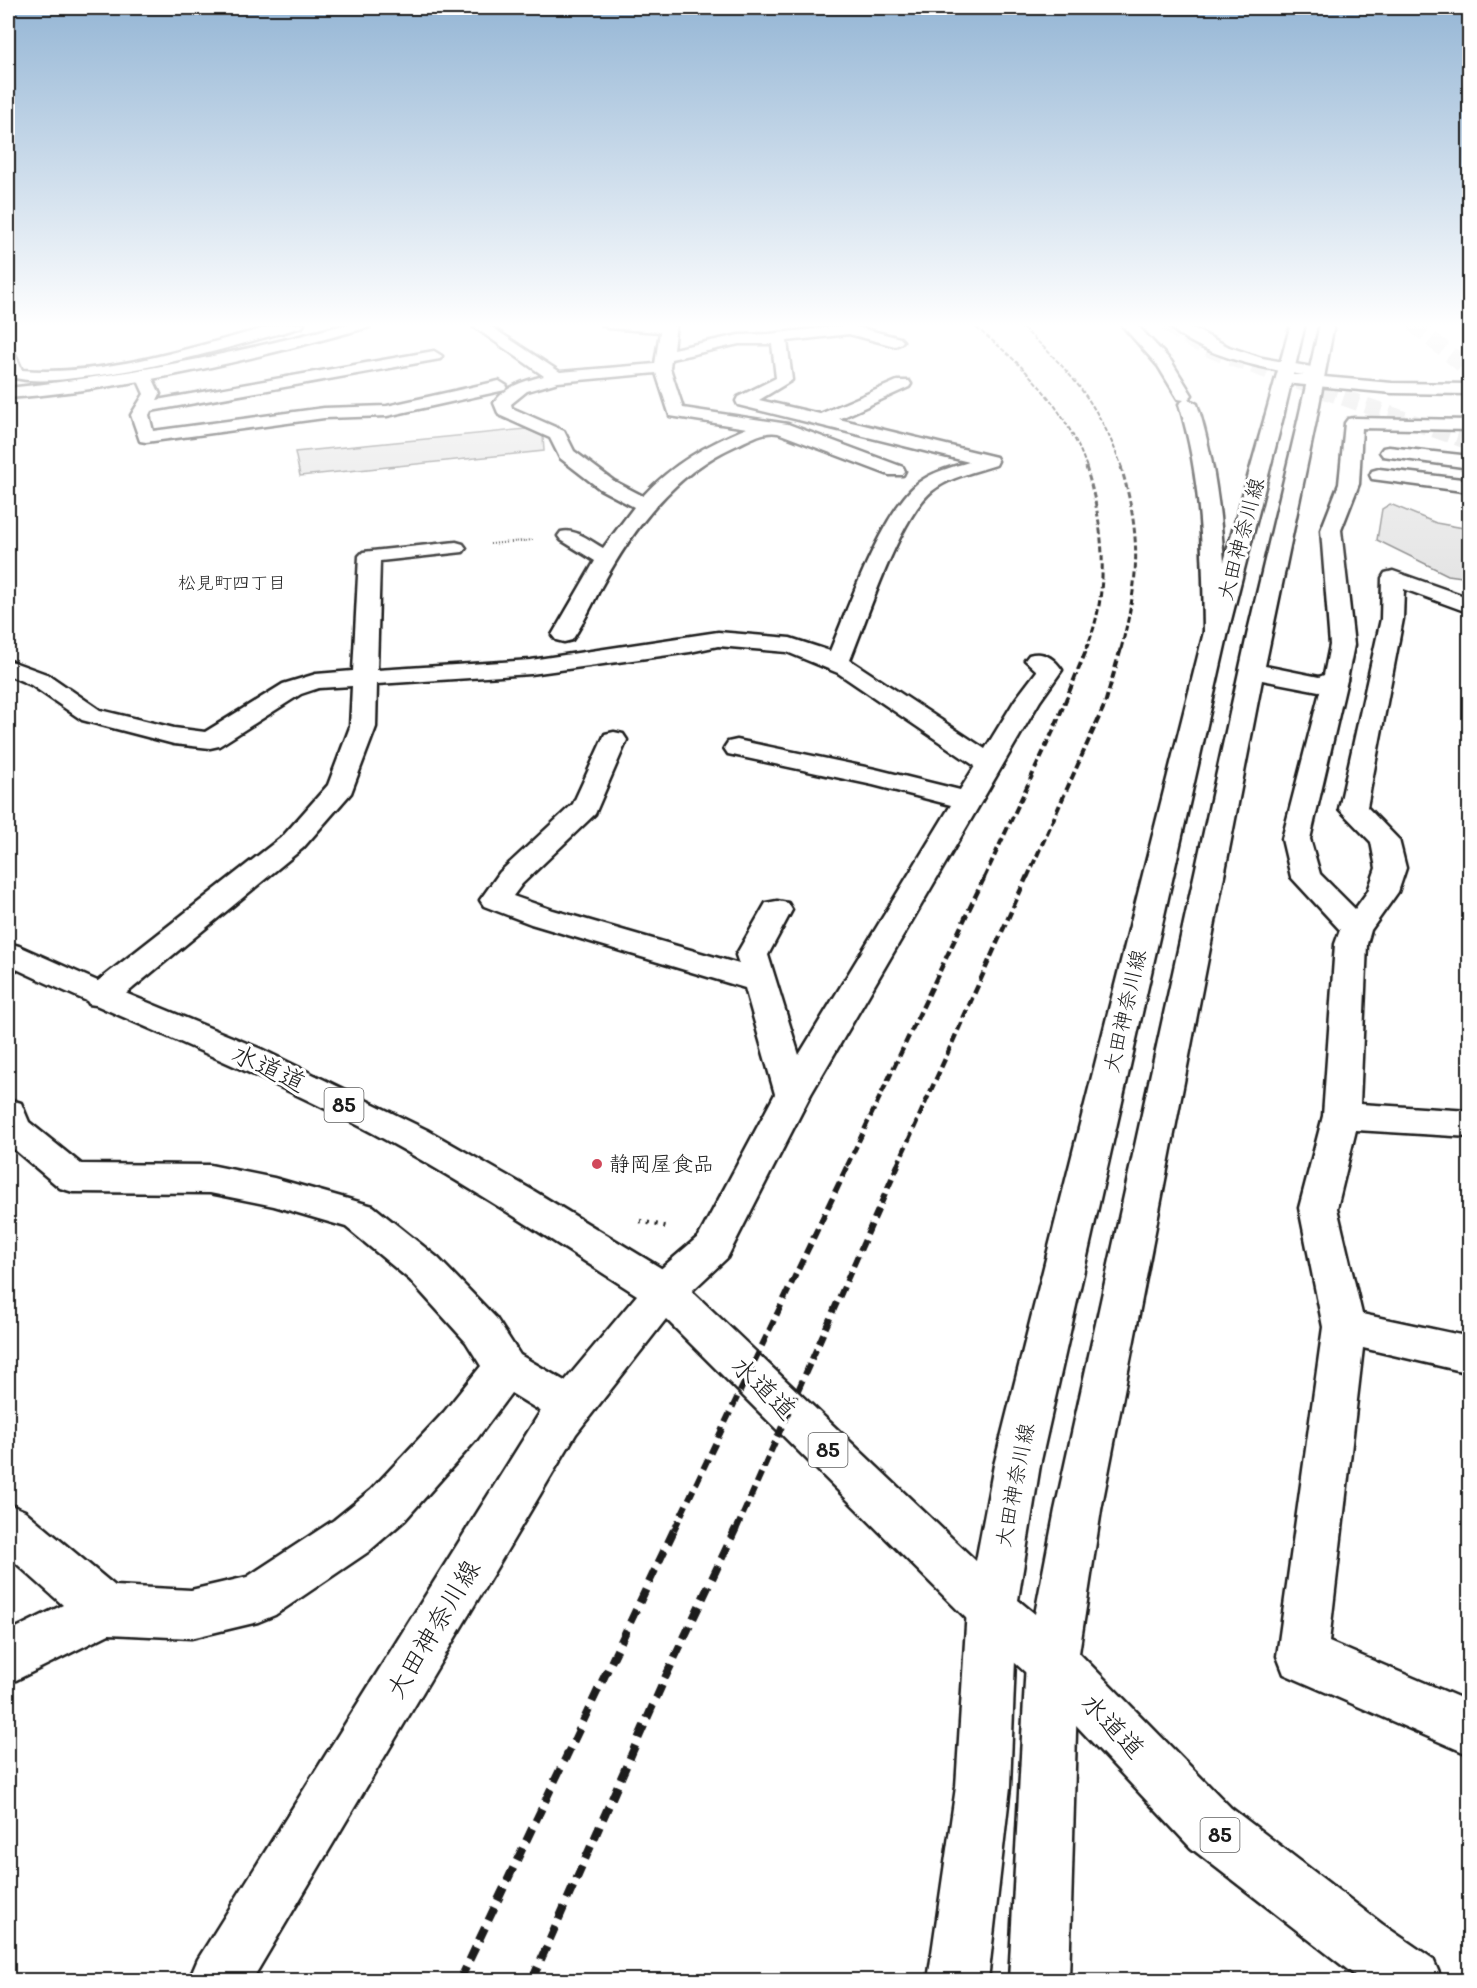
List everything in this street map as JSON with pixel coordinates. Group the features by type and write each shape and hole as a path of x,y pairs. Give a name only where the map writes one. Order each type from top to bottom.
{"main road":[{"path":"140,417 146,437 296,417"},
{"path":"518,417 558,435 566,454 607,485 645,505"},
{"path":"707,417 782,428 896,471"},
{"path":"803,417 989,461 925,487 913,499 894,530 837,663"},
{"path":"820,421 829,417"},
{"path":"1192,417 1203,451 1208,480 1216,632"},
{"name":"大田神奈川線","path":"958,1980 983,1787 992,1609 1017,1465 1216,632 1290,419"},
{"name":"大田神奈川線","path":"1039,1980 1052,1662 1078,1510 1252,672 1290,419"},
{"path":"1356,929 1305,877 1296,839 1335,680 1341,645 1331,530 1349,484 1354,423 1470,425"},
{"path":"1387,423 1395,437 1376,480 1470,486"},
{"path":"564,634 606,559 645,505 697,459 767,426"},
{"path":"1389,452 1470,462"},
{"path":"568,536 606,559"},
{"path":"101,996 293,842 341,787 363,727 363,677 370,556 456,548"},
{"path":"1470,606 1393,578 1392,619 1353,809 1384,840 1391,868 1383,892 1356,929 1351,944 1341,1116 1318,1208 1344,1327 1302,1656 1470,1729"},
{"path":"8,667 40,680 91,715 174,736 210,740 292,689 316,681 531,667 718,639 790,645 837,663 918,714 991,765"},
{"name":"大田神奈川線","path":"219,1980 560,1420 664,1290 713,1246 793,1094 1028,700 1050,670 1037,660"},
{"path":"1252,672 1319,684 1335,680"},
{"path":"614,740 585,808 511,878 495,900 542,917 759,981"},
{"path":"737,748 875,777 969,801"},
{"path":"777,910 752,955 793,1094"},
{"name":"水道道","path":"8,953 101,996 249,1057 414,1139 664,1290 992,1609 1052,1662 1211,1828 1360,1945 1412,1980"},
{"path":"8,1112 13,1129 73,1178 210,1179 274,1192 359,1216 424,1269 481,1330 505,1368 571,1407"},
{"path":"1341,1116 1470,1124"},
{"path":"1344,1327 1470,1355"},
{"path":"8,1659 105,1610 191,1614 258,1598 351,1536 388,1504 460,1426 505,1368"},
{"path":"8,1526 105,1610"}],"path":[{"path":"456,548 568,536"}],"shaded area":[{"path":"526,429 543,436 544,451 300,476 295,452"},
{"path":"1390,504 1436,523 1469,529 1469,578 1448,575 1377,540 1382,509"}],"tunnel":[{"path":"1398,417 1470,442"}],"railway":[{"path":"1062,417 1087,468"},
{"path":"1099,417 1122,468"},
{"path":"1086,467 1097,512 1102,558 1099,605 1086,649"},
{"path":"1121,467 1132,515 1136,558 1132,601 1121,649"},
{"path":"984,878 1054,729 1087,648"},
{"path":"1027,878 1105,704 1121,648"},
{"path":"847,1166 985,876"},
{"path":"897,1166 1027,876"},
{"path":"674,1530 848,1165"},
{"path":"736,1530 898,1165"},
{"path":"460,1980 675,1528"},
{"path":"532,1980 665,1678 736,1528"}],"place":[{"name":"静岡屋食品","path":"597,1164"}],"district":[{"name":"松見町四丁目","path":"232,583"}]}
